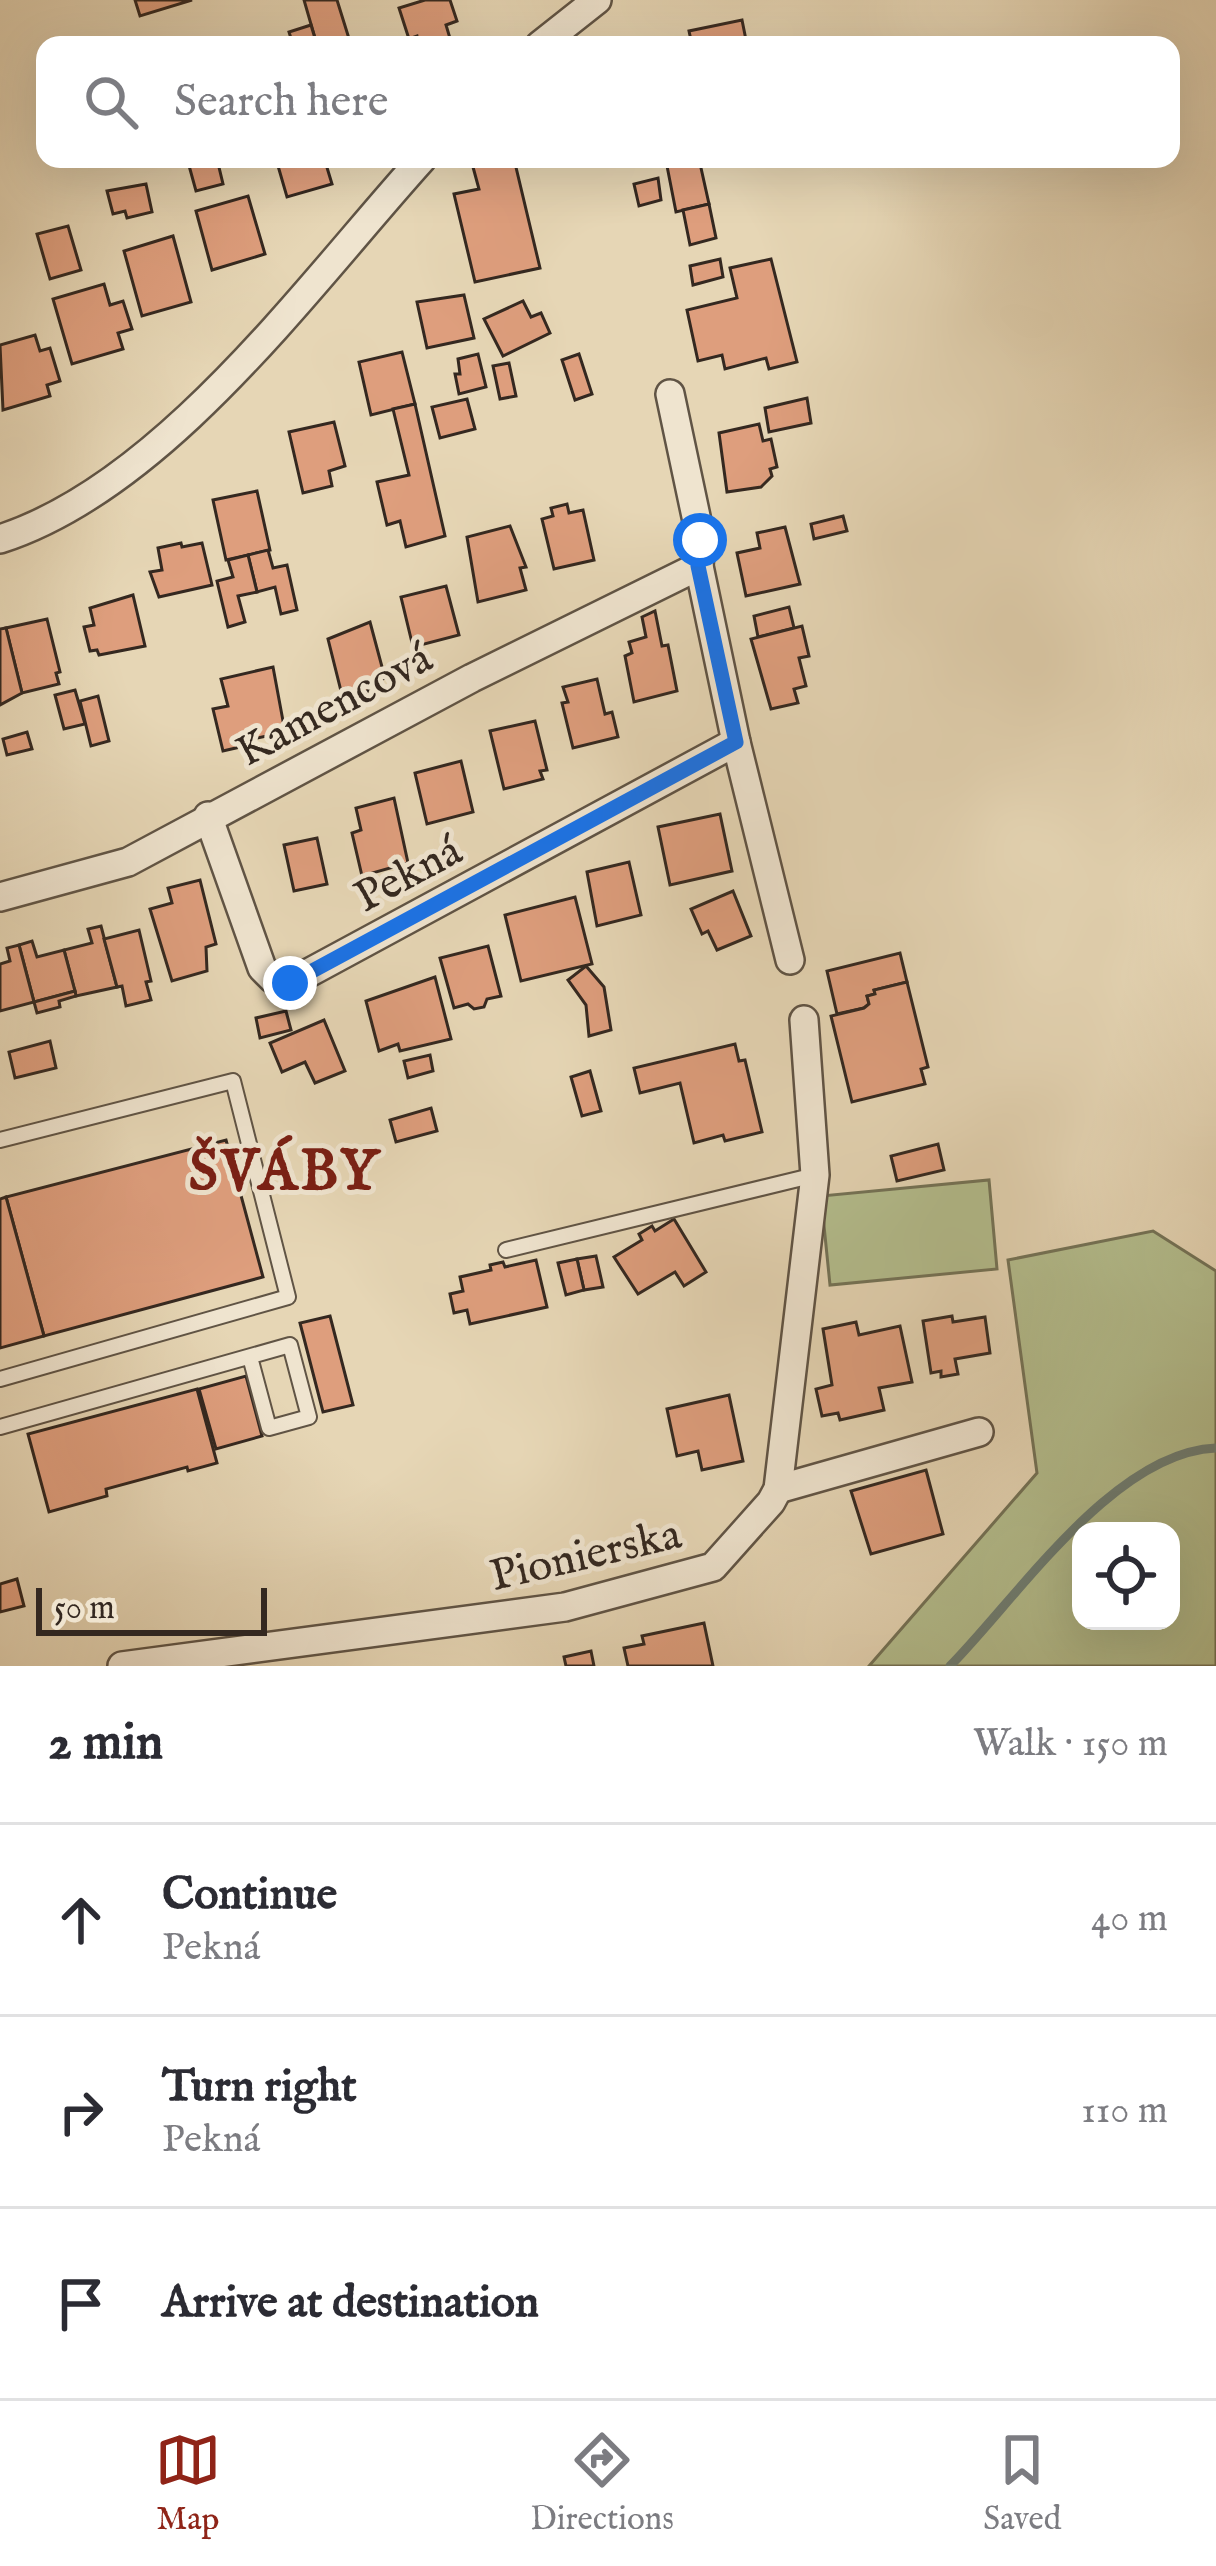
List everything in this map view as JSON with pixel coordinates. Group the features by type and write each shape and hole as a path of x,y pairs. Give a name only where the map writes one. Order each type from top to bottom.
{"street":[{"path":"551,36 597,0"},
{"path":"0,539 101,486 186,419 261,345 414,168"},
{"path":"670,394 700,540 698,566 790,960"},
{"name":"Kamencová","path":"0,897 128,862 472,678 698,566"},
{"name":"Pekná","path":"208,816 262,968 273,979 290,983 736,742"},
{"path":"804,1020 815,1175 778,1489 979,1432"},
{"name":"Pionierska","path":"122,1666 565,1606 692,1573 713,1567 778,1489"}],"lane":[{"path":"0,1140 233,1081 288,1297 0,1379"},
{"path":"506,1250 815,1175"},
{"path":"0,1427 250,1357 290,1346 309,1417 269,1428 250,1357"}],"green space":[{"path":"989,1180 997,1269 830,1285 821,1196"},
{"path":"1153,1231 1216,1271 1216,1666 869,1666 1037,1473 1008,1260"}],"building":[{"path":"135,0 192,0 140,16"},
{"path":"304,0 337,0 348,36 314,36"},
{"path":"425,0 450,0 457,21 446,25 449,36 408,36 399,8"},
{"path":"742,20 745,36 690,36 689,31"},
{"path":"311,25 314,36 290,36 289,32"},
{"path":"190,168 219,168 223,184 196,191"},
{"path":"279,168 327,168 332,184 287,197"},
{"path":"473,168 516,168 540,268 475,282 454,194 479,189"},
{"path":"667,168 701,168 709,204 676,212"},
{"path":"658,178 661,200 639,206 634,184"},
{"path":"146,184 152,212 127,218 125,211 113,214 107,191"},
{"path":"248,196 265,254 212,270 196,211"},
{"path":"709,204 716,238 690,245 683,210"},
{"path":"68,226 81,270 50,279 37,234"},
{"path":"173,236 191,302 142,316 124,251"},
{"path":"720,259 723,277 693,285 690,266"},
{"path":"771,259 797,362 769,369 766,358 725,369 722,355 698,361 687,310 737,298 730,268"},
{"path":"104,284 110,305 123,301 132,329 118,333 123,349 72,364 53,299"},
{"path":"464,295 474,338 427,348 417,302"},
{"path":"523,301 531,317 541,313 550,333 503,356 484,319"},
{"path":"35,335 40,351 50,348 60,381 47,385 50,396 3,410 0,345"},
{"path":"402,352 415,404 371,415 359,362"},
{"path":"478,354 486,387 459,394 458,359"},
{"path":"579,354 592,394 575,400 562,360"},
{"path":"509,363 516,396 500,399 493,366"},
{"path":"807,398 811,423 769,432 765,408"},
{"path":"467,399 475,429 440,438 432,407"},
{"path":"415,404 445,536 406,547 400,521 387,525 377,482 409,475 393,409"},
{"path":"334,422 345,466 329,471 332,486 303,493 289,432"},
{"path":"759,424 763,441 771,439 777,467 770,469 772,476 761,487 727,492 719,433"},
{"path":"257,491 270,550 226,560 213,500"},
{"path":"567,504 569,513 583,510 594,560 554,569 542,519 553,516 551,508"},
{"path":"843,516 847,531 814,539 811,524"},
{"path":"510,526 526,567 520,568 526,590 478,602 467,537"},
{"path":"785,527 800,584 746,596 737,553 760,548 757,533"},
{"path":"181,543 182,547 202,543 212,585 159,597 150,572 162,570 158,548"},
{"path":"268,550 273,568 287,565 297,610 281,614 275,587 257,592 248,555"},
{"path":"248,555 257,592 238,596 245,622 228,627 217,581 233,577 228,560"},
{"path":"446,586 459,635 413,647 401,597"},
{"path":"133,595 145,646 99,655 97,650 90,651 84,627 94,625 90,608"},
{"path":"789,607 794,628 758,637 754,616"},
{"path":"655,611 677,691 634,702 625,656 632,653 629,642 646,637 642,617"},
{"path":"47,619 59,684 22,693 6,628"},
{"path":"370,622 385,678 370,684 366,695 342,695 328,639"},
{"path":"802,626 809,656 799,658 806,686 794,689 798,703 771,709 751,639"},
{"path":"6,628 22,693 0,705 0,629"},
{"path":"273,667 286,737 239,742 240,747 223,751 213,709 228,706 221,679"},
{"path":"597,679 605,714 612,712 618,737 573,748 563,687"},
{"path":"75,690 85,724 64,729 55,695"},
{"path":"98,696 109,741 91,746 80,701"},
{"path":"535,721 547,770 540,771 543,779 504,789 490,731"},
{"path":"27,732 32,749 7,755 3,739"},
{"path":"461,761 473,812 427,824 415,773"},
{"path":"394,798 408,863 362,876 352,833 361,830 356,808"},
{"path":"720,814 732,871 670,885 658,827"},
{"path":"317,838 327,884 294,891 284,845"},
{"path":"629,862 641,915 597,926 587,872"},
{"path":"200,880 216,944 206,947 207,971 172,981 150,909 172,903 168,888"},
{"path":"733,891 751,936 717,950 708,931 702,934 691,909"},
{"path":"575,897 592,964 521,981 505,915"},
{"path":"101,926 117,987 76,996 64,950 92,943 88,929"},
{"path":"139,930 151,1000 126,1006 104,939"},
{"path":"32,941 37,957 64,950 75,991 34,1002 19,945"},
{"path":"19,945 34,1002 0,1011 0,964 10,961 7,948"},
{"path":"488,946 501,996 487,999 484,1007 454,1008 440,958"},
{"path":"900,953 907,982 874,990 864,1008 837,1014 827,971"},
{"path":"586,966 604,987 611,1030 589,1036 586,1005 568,980"},
{"path":"435,977 451,1039 400,1051 398,1044 379,1051 366,1001"},
{"path":"907,982 928,1067 921,1069 925,1084 852,1102 831,1016 864,1008 874,990"},
{"path":"75,991 76,996 59,1001 60,1007 37,1013 34,1002"},
{"path":"286,1011 291,1030 260,1038 256,1018"},
{"path":"324,1020 345,1071 315,1083 305,1062 282,1072 270,1043"},
{"path":"50,1041 56,1068 15,1078 9,1052"},
{"path":"735,1044 739,1061 745,1060 762,1132 694,1143 680,1083 640,1093 634,1068"},
{"path":"430,1055 433,1071 408,1078 404,1061"},
{"path":"590,1071 601,1111 582,1116 571,1077"},
{"path":"431,1108 437,1131 396,1142 390,1120"},
{"path":"226,1140 263,1277 44,1336 6,1197"},
{"path":"938,1144 944,1170 897,1181 891,1156"},
{"path":"6,1197 44,1336 0,1348 0,1199"},
{"path":"674,1219 706,1272 684,1286 675,1272 638,1294 614,1257 642,1240 639,1234"},
{"path":"596,1256 603,1287 584,1290 577,1259"},
{"path":"577,1259 584,1290 566,1295 558,1263"},
{"path":"536,1260 547,1307 470,1324 467,1310 454,1313 450,1294 463,1291 460,1277 491,1270 490,1265 503,1262 505,1267"},
{"path":"330,1316 353,1405 323,1412 300,1323"},
{"path":"952,1316 953,1322 985,1317 990,1353 955,1359 958,1374 941,1377 941,1371 931,1373 923,1321"},
{"path":"856,1322 859,1335 900,1326 912,1382 879,1388 884,1410 840,1420 838,1413 822,1416 816,1389 832,1385 823,1329"},
{"path":"246,1376 262,1436 216,1449 199,1389"},
{"path":"197,1389 217,1463 106,1489 107,1496 49,1512 28,1434"},
{"path":"729,1395 743,1461 702,1470 698,1451 677,1456 667,1409"},
{"path":"926,1470 943,1534 871,1554 851,1491"},
{"path":"17,1579 24,1606 0,1612 0,1584"},
{"path":"704,1623 713,1666 628,1666 624,1648 644,1644 642,1636"},
{"path":"591,1651 594,1666 566,1666 564,1657"}],"waterway":[{"path":"950,1666 1037,1568 1105,1501 1141,1474 1178,1456 1216,1448"}],"district":[{"name":"ŠVÁBY","path":"285,1169"}],"route":[{"path":"290,983 736,742 698,566 700,540"}]}
